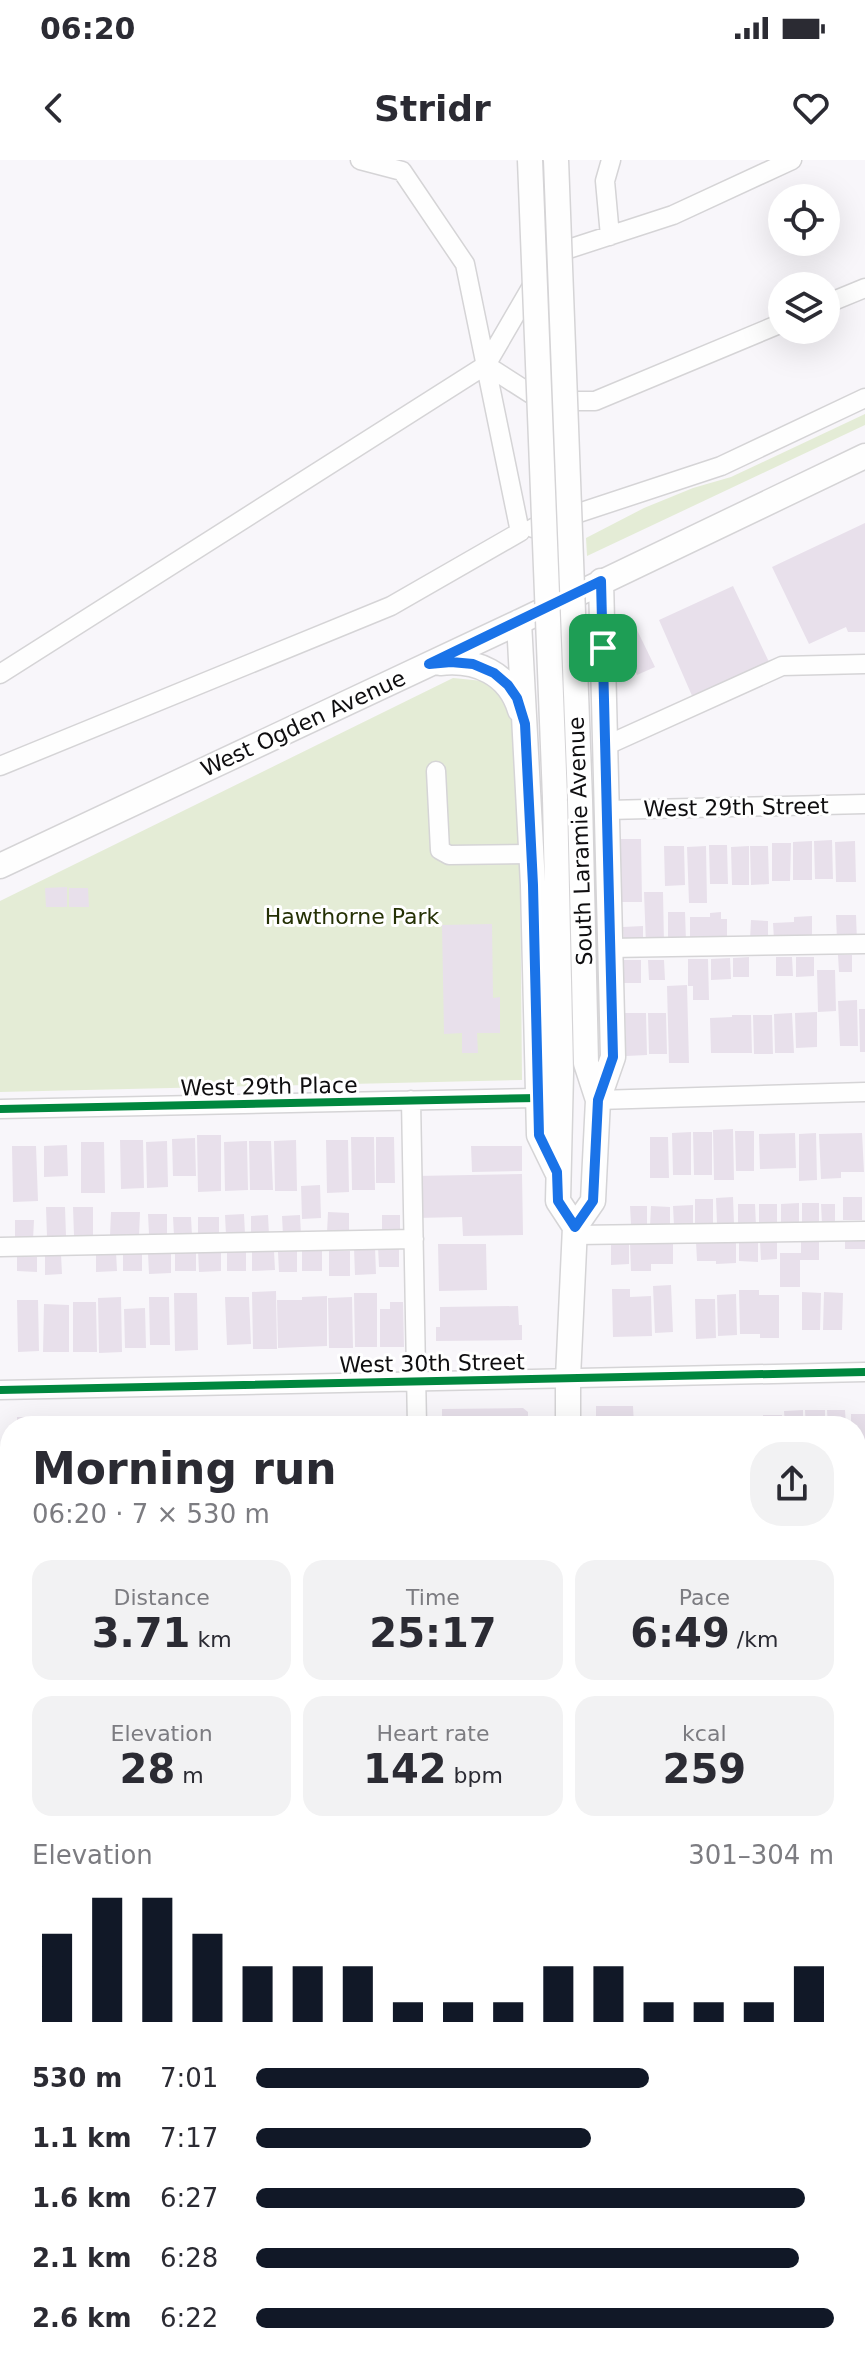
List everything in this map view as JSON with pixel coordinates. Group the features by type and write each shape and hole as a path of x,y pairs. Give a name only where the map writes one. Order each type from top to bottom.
{"main road":[{"name":"South Laramie Avenue","path":"530,160 555,798 561,1072 558,1201 575,1231"},
{"name":"South Laramie Avenue","path":"556,160 580,800 586,1063 598,1100 593,1201 575,1231 568,1416"},
{"name":"West Ogden Avenue","path":"0,866 865,456"},
{"path":"598,1100 613,1057 601,581"},
{"path":"519,622 531,854 539,1135 557,1172"},
{"path":"429,664 473,664 494,673 517,698 525,724"}],"street":[{"path":"360,160 402,171 465,264 520,532"},
{"path":"610,236 605,181 611,160"},
{"path":"0,674 486,365 550,255 673,215 792,160"},
{"path":"840,298 865,288"},
{"path":"486,365 542,401 595,401 768,329"},
{"path":"0,766 391,606 520,532 721,466 865,398"},
{"path":"605,746 782,666 865,664"},
{"path":"436,771 440,850 449,855 531,854"},
{"name":"West 29th Street","path":"607,810 865,804"},
{"path":"610,948 865,944"},
{"path":"598,1100 865,1092"},
{"name":"West 29th Place","path":"0,1109 538,1098"},
{"path":"411,1100 417,1416"},
{"path":"575,1231 865,1231"},
{"path":"0,1247 414,1239"},
{"name":"West 30th Street","path":"0,1390 865,1372"},
{"path":"0,1792 0,1814"}],"green space":[{"path":"865,414 865,425 587,556 586,538 644,508 731,477"},
{"name":"Hawthorne Park","path":"453,678 483,681 508,694 519,747 522,1080 0,1092 0,901"}],"building":[{"path":"865,523 865,632 848,632 846,627 809,644 772,567"},
{"path":"733,586 769,662 693,698 659,620"},
{"path":"637,630 655,667 637,675 619,638"},
{"path":"620,839 641,839 642,902 621,902"},
{"path":"832,840 833,879 815,879 814,841"},
{"path":"812,841 812,880 793,880 793,842"},
{"path":"855,841 856,882 836,882 835,842"},
{"path":"772,843 791,843 790,881 772,881"},
{"path":"709,845 727,845 728,884 710,884"},
{"path":"664,846 684,846 685,885 665,886"},
{"path":"706,846 707,903 689,903 687,847"},
{"path":"749,846 749,885 732,885 731,847"},
{"path":"750,846 768,846 769,884 751,885"},
{"path":"67,887 67,907 46,907 45,888"},
{"path":"69,888 88,888 89,907 69,907"},
{"path":"644,892 663,892 664,944 646,945"},
{"path":"668,912 685,912 686,941 668,941"},
{"path":"721,912 721,919 727,919 727,940 690,940 690,917 710,917 710,913"},
{"path":"836,915 856,915 857,941 837,941"},
{"path":"812,916 812,940 774,940 773,923 794,922 794,917"},
{"path":"751,920 768,921 768,940 750,940"},
{"path":"492,924 493,998 500,997 500,1033 477,1033 478,1053 462,1053 462,1033 444,1034 442,925"},
{"path":"643,926 643,946 624,946 623,927"},
{"path":"838,955 852,955 852,972 839,972"},
{"path":"749,957 749,977 733,977 733,958"},
{"path":"776,957 792,957 793,976 776,976"},
{"path":"796,957 814,957 814,976 796,977"},
{"path":"730,958 731,979 711,980 711,959"},
{"path":"688,959 708,959 709,1000 693,1000 693,986 688,986"},
{"path":"623,960 641,960 641,983 624,983"},
{"path":"648,960 664,960 665,980 649,980"},
{"path":"817,970 835,970 836,1011 818,1012"},
{"path":"687,985 689,1063 669,1063 667,986"},
{"path":"857,1000 858,1046 840,1046 838,1001"},
{"path":"859,1009 865,1009 865,1052 860,1052"},
{"path":"817,1012 817,1047 796,1048 795,1013"},
{"path":"625,1013 646,1013 647,1055 626,1056"},
{"path":"648,1013 666,1013 667,1054 649,1054"},
{"path":"792,1013 794,1053 775,1053 774,1014"},
{"path":"751,1015 752,1053 711,1053 710,1018"},
{"path":"753,1015 772,1015 773,1054 754,1054"},
{"path":"733,1129 734,1180 714,1180 713,1130"},
{"path":"735,1131 754,1131 754,1171 736,1171"},
{"path":"691,1132 691,1175 673,1175 672,1133"},
{"path":"693,1132 712,1132 712,1175 694,1175"},
{"path":"795,1133 796,1168 760,1169 759,1134"},
{"path":"816,1133 817,1180 799,1181 799,1134"},
{"path":"862,1133 864,1172 841,1172 841,1178 821,1179 819,1134"},
{"path":"197,1135 221,1135 221,1191 198,1192"},
{"path":"351,1137 374,1137 375,1190 352,1190"},
{"path":"376,1137 394,1137 395,1183 376,1183"},
{"path":"650,1137 668,1137 669,1178 650,1178"},
{"path":"195,1138 196,1176 173,1176 172,1139"},
{"path":"120,1140 143,1140 144,1188 121,1189"},
{"path":"296,1140 297,1191 275,1191 274,1141"},
{"path":"326,1140 348,1140 349,1192 327,1193"},
{"path":"167,1141 168,1187 147,1188 146,1142"},
{"path":"247,1141 248,1190 225,1191 224,1142"},
{"path":"249,1141 271,1141 273,1190 250,1190"},
{"path":"81,1142 104,1142 105,1193 81,1193"},
{"path":"67,1145 68,1176 44,1177 44,1146"},
{"path":"12,1146 36,1146 38,1201 13,1202"},
{"path":"471,1146 522,1146 522,1171 472,1172"},
{"path":"522,1174 523,1235 463,1236 462,1217 416,1218 416,1176"},
{"path":"320,1185 321,1218 302,1219 301,1186"},
{"path":"733,1197 734,1224 717,1224 716,1198"},
{"path":"843,1197 862,1197 862,1220 843,1220"},
{"path":"695,1199 713,1199 713,1226 695,1226"},
{"path":"799,1203 799,1223 781,1224 781,1204"},
{"path":"802,1203 819,1203 819,1224 802,1224"},
{"path":"738,1204 755,1204 756,1226 738,1226"},
{"path":"759,1204 777,1204 777,1224 759,1224"},
{"path":"821,1204 835,1204 835,1224 822,1224"},
{"path":"693,1205 693,1225 674,1226 673,1206"},
{"path":"630,1206 647,1206 647,1224 631,1224"},
{"path":"651,1206 670,1207 670,1228 650,1227"},
{"path":"46,1207 65,1207 66,1236 47,1237"},
{"path":"73,1207 93,1207 93,1236 74,1236"},
{"path":"111,1212 140,1212 139,1236 110,1236"},
{"path":"328,1212 349,1213 349,1233 327,1233"},
{"path":"148,1214 167,1214 167,1234 149,1234"},
{"path":"244,1214 245,1234 226,1235 225,1215"},
{"path":"268,1215 269,1235 251,1235 251,1216"},
{"path":"300,1215 301,1235 283,1235 282,1216"},
{"path":"382,1215 400,1215 400,1231 382,1232"},
{"path":"173,1217 191,1217 192,1236 174,1236"},
{"path":"198,1217 219,1217 219,1235 198,1235"},
{"path":"15,1220 34,1220 33,1240 15,1240"},
{"path":"845,1239 865,1239 865,1249 845,1249"},
{"path":"739,1240 758,1240 758,1262 739,1261"},
{"path":"801,1240 819,1240 819,1260 800,1260 800,1287 780,1287 780,1253 801,1253"},
{"path":"736,1241 736,1263 697,1261 696,1242"},
{"path":"760,1241 777,1241 777,1259 761,1260"},
{"path":"673,1242 673,1264 651,1264 651,1271 631,1271 630,1243"},
{"path":"438,1244 486,1244 487,1290 439,1291"},
{"path":"611,1244 629,1244 629,1264 611,1265"},
{"path":"375,1247 376,1274 355,1275 354,1248"},
{"path":"378,1247 399,1247 399,1267 379,1267"},
{"path":"198,1250 221,1250 221,1271 199,1272"},
{"path":"302,1250 322,1250 322,1271 302,1271"},
{"path":"252,1251 274,1251 275,1270 252,1271"},
{"path":"297,1251 297,1272 279,1272 278,1252"},
{"path":"329,1251 350,1251 350,1276 329,1276"},
{"path":"116,1252 117,1271 96,1272 96,1253"},
{"path":"227,1252 246,1252 246,1271 227,1271"},
{"path":"123,1253 142,1254 142,1271 123,1271"},
{"path":"148,1253 171,1253 171,1273 149,1274"},
{"path":"175,1253 196,1253 196,1271 175,1271"},
{"path":"45,1254 61,1254 62,1274 45,1275"},
{"path":"17,1256 37,1257 37,1272 17,1271"},
{"path":"671,1285 673,1332 655,1333 653,1286"},
{"path":"612,1289 630,1289 630,1297 651,1296 652,1336 613,1337"},
{"path":"739,1290 759,1290 759,1295 779,1295 779,1338 740,1334"},
{"path":"276,1291 277,1349 253,1349 252,1292"},
{"path":"802,1292 821,1293 820,1330 802,1330"},
{"path":"824,1292 843,1293 842,1330 823,1330"},
{"path":"174,1293 197,1293 198,1350 175,1351"},
{"path":"354,1293 377,1293 377,1347 355,1347"},
{"path":"736,1294 737,1335 718,1336 717,1295"},
{"path":"327,1296 327,1346 278,1348 277,1300"},
{"path":"121,1297 122,1352 99,1353 98,1298"},
{"path":"149,1297 169,1297 170,1345 150,1345"},
{"path":"225,1297 249,1297 251,1344 227,1345"},
{"path":"352,1297 353,1348 329,1348 328,1298"},
{"path":"695,1299 715,1299 716,1338 696,1339"},
{"path":"17,1300 38,1300 39,1351 18,1352"},
{"path":"73,1302 96,1302 97,1352 73,1352"},
{"path":"390,1302 403,1302 404,1347 380,1347 380,1309 390,1309"},
{"path":"44,1304 69,1305 69,1352 43,1352"},
{"path":"518,1306 522,1340 436,1341 440,1307"},
{"path":"145,1308 146,1348 125,1348 124,1309"},
{"path":"596,1406 633,1406 634,1416 596,1416"},
{"path":"523,1408 528,1416 442,1416 442,1409"},
{"path":"803,1410 803,1416 784,1416 784,1411"},
{"path":"805,1410 825,1410 825,1416 805,1416"},
{"path":"827,1410 845,1410 845,1416 827,1416"}],"cycle path":[{"path":"0,1109 538,1098"},
{"path":"0,1390 865,1372"}],"route":[{"path":"601,581 603,648 613,1057 598,1100 593,1201 575,1227 558,1201 557,1172 539,1135 533,885 525,724 517,698 494,673 473,664 429,664 601,581"}]}
